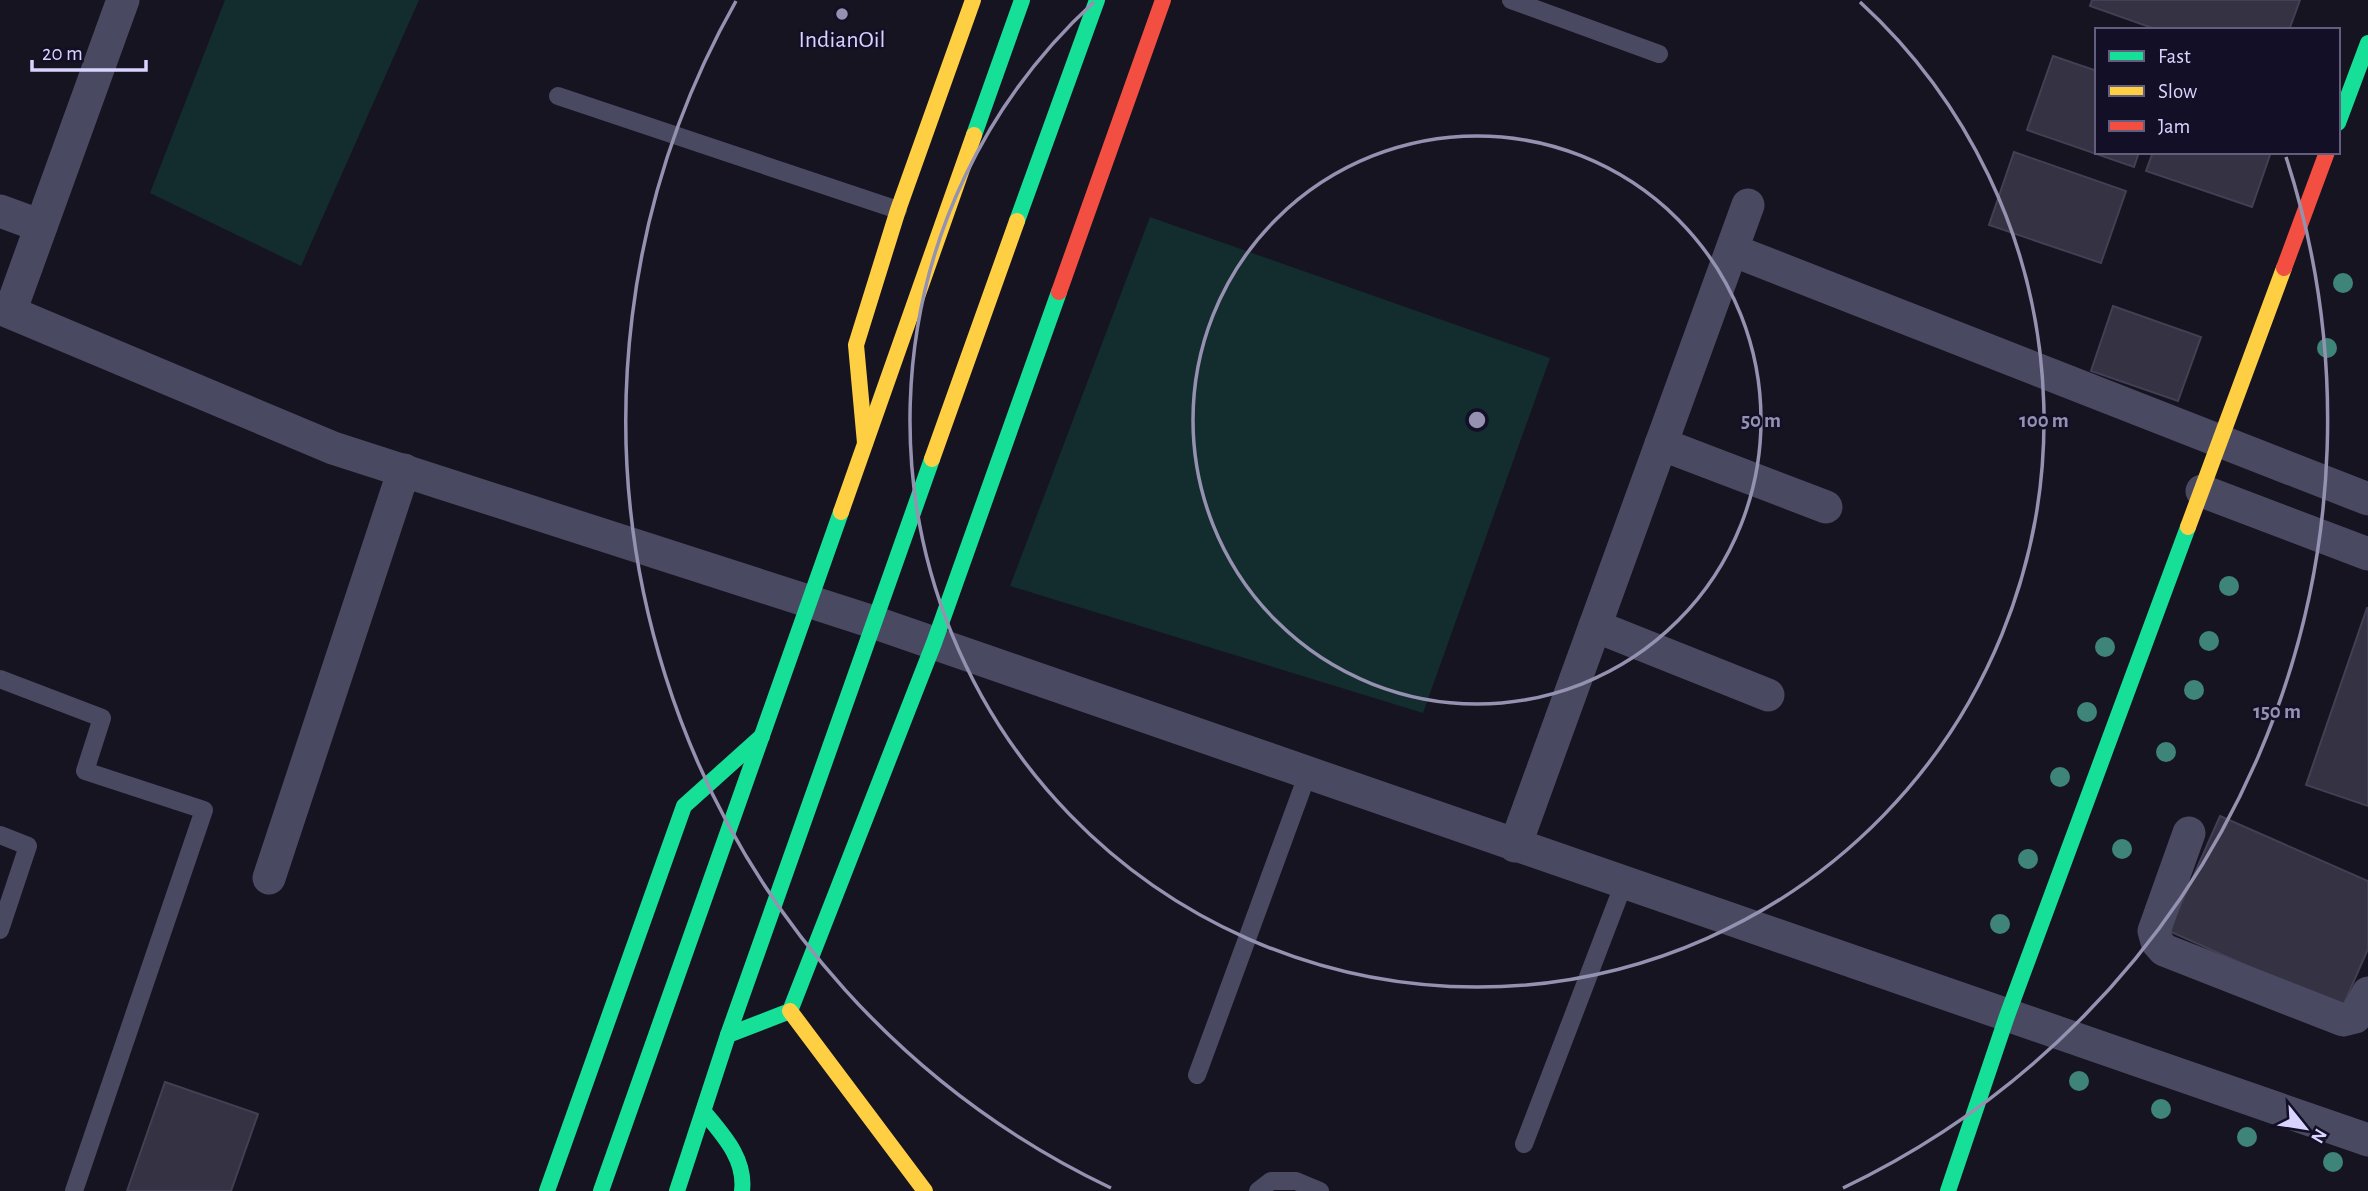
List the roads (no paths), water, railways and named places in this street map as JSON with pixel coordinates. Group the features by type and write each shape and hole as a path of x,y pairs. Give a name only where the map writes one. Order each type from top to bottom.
{"street":[{"path":"123,0 41,226 5,310 333,448 873,622 2368,1140"},
{"path":"865,443 856,345 898,210 974,0"},
{"path":"601,1191 1022,0"},
{"path":"677,1191 728,1035 873,622 1097,0"},
{"path":"728,1035 790,1011 934,643 1163,0"},
{"path":"2340,118 2368,43"},
{"path":"1948,1191 2007,1016 2326,154"},
{"path":"1515,846 1748,205"},
{"path":"0,212 41,226"},
{"path":"1732,250 2368,499"},
{"path":"1661,444 1826,506"},
{"path":"269,878 404,470"},
{"path":"2202,491 2361,551 2368,517"},
{"path":"1595,626 1768,695"},
{"path":"547,1191 684,806 762,736"},
{"path":"2189,833 2154,931 2157,943 2164,950 2343,1020 2355,1017 2368,993"},
{"path":"790,1011 925,1191"},
{"path":"704,1112 733,1150 744,1183 743,1191"}],"lane":[{"path":"1511,0 1659,54"},
{"path":"558,96 898,210"},
{"path":"0,679 102,718 85,771 204,810 74,1191"},
{"path":"1197,1075 1308,773"},
{"path":"0,835 28,846 0,930"},
{"path":"1524,1144 1624,883"},
{"path":"1258,1191 1271,1181 1296,1181 1321,1191"}],"place":[{"name":"IndianOil","path":"842,14"}]}
